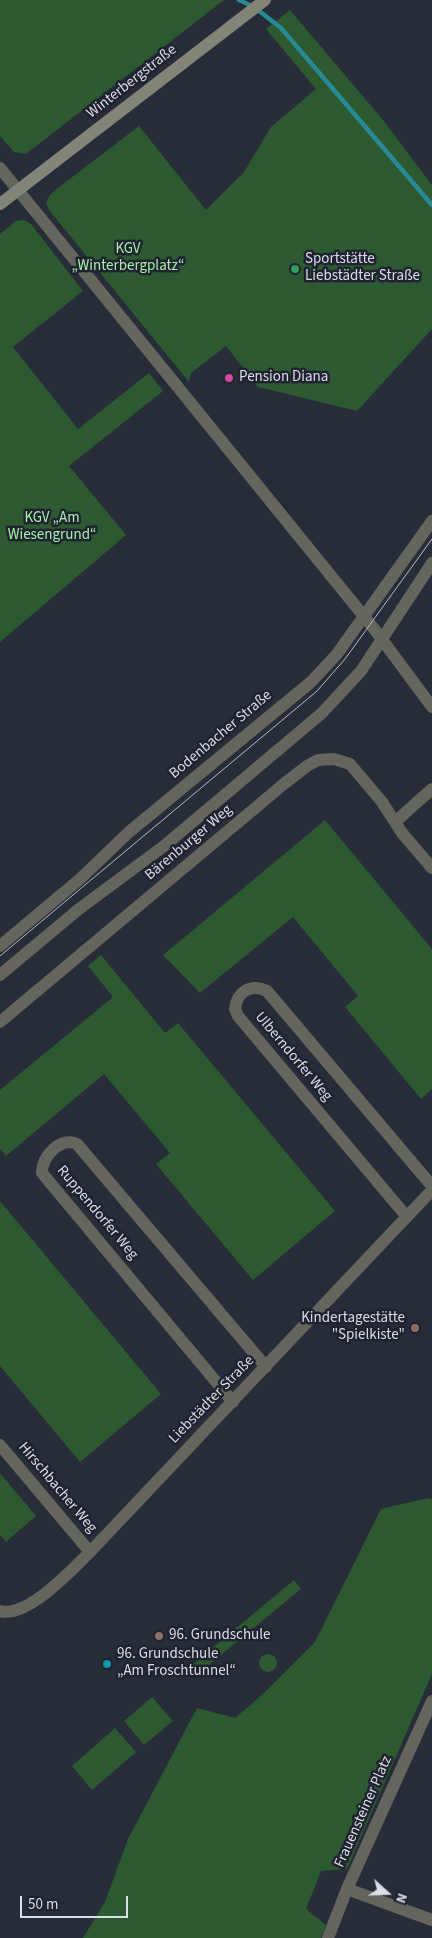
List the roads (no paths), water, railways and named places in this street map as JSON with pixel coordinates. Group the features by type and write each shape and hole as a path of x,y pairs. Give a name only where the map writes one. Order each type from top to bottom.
{"main road":[{"name":"Winterbergstraße","path":"0,204 264,1"}],"street":[{"path":"0,168 382,639 432,707"},
{"name":"Bodenbacher Straße","path":"0,946 80,879 129,832 311,682 337,654 432,522"},
{"path":"0,975 79,909 164,846 316,719 361,671 432,563"},
{"name":"Bärenburger Weg","path":"0,1022 307,766 326,758 342,760 350,764 382,802 395,822 432,868"},
{"path":"395,822 432,789"},
{"name":"Ulberndorfer Weg","path":"407,1217 238,1016 235,1009 238,996 250,988 267,991 432,1188"},
{"name":"Ruppendorfer Weg","path":"232,1402 42,1173 45,1158 64,1142 71,1141 77,1144 266,1367"},
{"name":"Liebstädter Straße","path":"0,1611 20,1609 41,1597 90,1552 407,1217 432,1188"},
{"name":"Hirschbacher Weg","path":"0,1445 90,1552"},
{"name":"Frauensteiner Platz","path":"328,1938 347,1889 432,1701"},
{"path":"347,1889 432,1920"}],"waterway":[{"path":"239,0 254,7 281,28 432,205"}],"tram line":[{"path":"0,956 317,691 345,659 432,539"}],"place":[{"name":"Sportstätte Liebstädter Straße","path":"295,269"},
{"name":"Pension Diana","path":"229,378"},
{"name":"Kindertagestätte \"Spielkiste\"","path":"415,1328"},
{"name":"96. Grundschule","path":"159,1636"},
{"name":"96. Grundschule „Am Froschtunnel“","path":"107,1664"}],"park label":[{"name":"KGV „Winterbergplatz“","path":"128,258"},
{"name":"KGV „Am Wiesengrund“","path":"52,528"}]}
